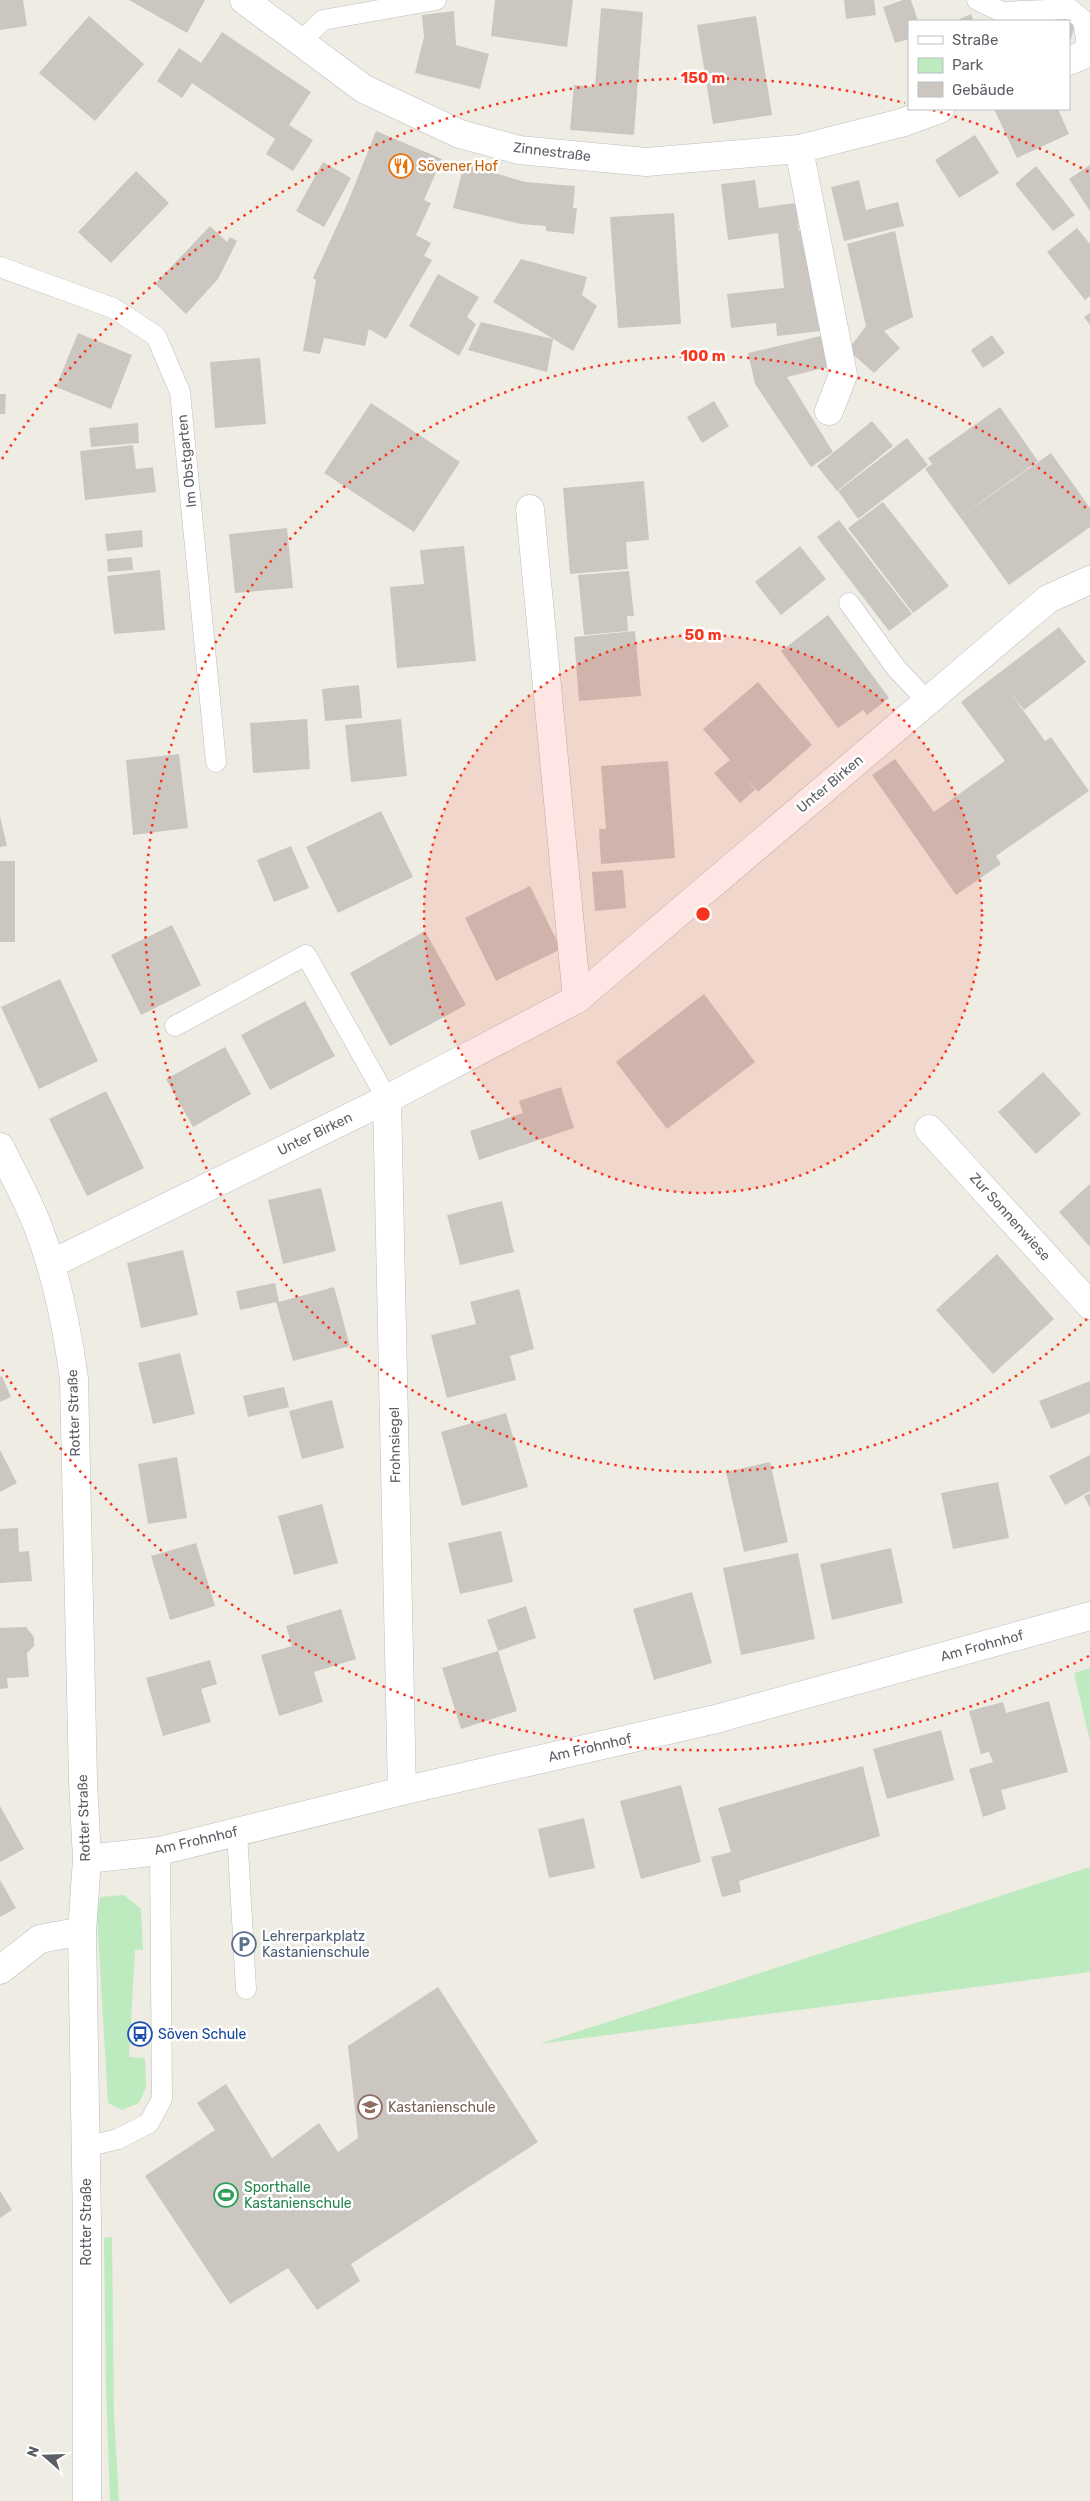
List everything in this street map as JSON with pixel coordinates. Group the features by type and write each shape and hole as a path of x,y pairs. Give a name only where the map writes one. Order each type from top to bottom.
{"street":[{"name":"Zinnestraße","path":"244,0 364,89 460,134 519,150 646,162 799,149 902,123 937,110"},
{"path":"799,149 842,375 829,411"},
{"path":"530,509 576,999"},
{"name":"Unter Birken","path":"51,1264 387,1099 576,999 1048,599 1090,580"},
{"name":"Frohnsiegel","path":"387,1099 402,1791"},
{"name":"Zur Sonnenwiese","path":"929,1129 1090,1305"},
{"name":"Rotter Straße","path":"0,1147 38,1225 51,1264 67,1325 74,1379 83,1781 87,1859 82,1931 86,2146 87,2501"},
{"name":"Am Frohnhof","path":"87,1859 160,1851 402,1791 716,1719 1090,1616"},
{"path":"0,1970 40,1939 82,1931"}],"lane":[{"path":"301,41 323,20 436,0"},
{"path":"977,0 1002,12 1070,8 1083,20 1086,38 1083,58"},
{"name":"Im Obstgarten","path":"0,267 113,308 156,336 180,392 216,762"},
{"path":"849,603 896,668 927,701"},
{"path":"175,1026 306,955 387,1099"},
{"path":"237,1832 246,1989"},
{"path":"86,2146 118,2139 149,2124 162,2099 160,1851"}],"green space":[{"path":"1090,1668 1090,1741 1074,1673"},
{"path":"1090,1867 1090,1972 539,2044"},
{"path":"124,1895 141,1909 143,1950 135,1950 129,2057 145,2058 146,2087 139,2103 122,2110 108,2103 97,1915 100,1897"},
{"path":"112,2237 114,2414 119,2501 110,2501 106,2387 104,2238"}],"building":[{"path":"0,0 23,0 27,26 0,30"},
{"path":"129,0 205,0 187,33"},
{"path":"495,0 573,0 567,47 491,36"},
{"path":"844,0 874,0 876,15 846,19"},
{"path":"903,0 911,0 918,20 908,20 908,39 895,43 883,7"},
{"path":"601,8 643,12 634,135 570,130 574,85 595,87"},
{"path":"454,11 456,45 489,54 480,89 415,73 424,37 422,15"},
{"path":"971,14 974,20 957,20"},
{"path":"89,16 144,64 95,121 39,73"},
{"path":"756,16 772,115 713,124 697,25"},
{"path":"1061,17 1072,20 1074,28 1071,39 1070,20 1053,20"},
{"path":"222,32 311,92 289,125 313,140 293,171 266,154 275,139 192,83 182,98 157,81 179,48 201,63"},
{"path":"994,110 1058,110 1069,134 1017,158"},
{"path":"376,131 442,159 424,200 431,203 416,235 431,243 424,256 432,260 386,339 369,329 365,346 324,338 320,354 303,351 316,280 313,278 348,202"},
{"path":"975,135 999,173 959,198 935,160"},
{"path":"323,162 351,178 324,227 296,211"},
{"path":"464,164 525,182 575,186 573,208 577,208 574,234 546,231 546,226 521,224 453,208"},
{"path":"1090,165 1090,211 1069,179"},
{"path":"1036,166 1075,215 1053,231 1015,184"},
{"path":"136,171 169,203 111,263 78,232"},
{"path":"755,180 759,208 796,203 799,231 809,229 821,331 777,336 776,323 731,328 727,294 784,288 778,233 728,240 721,184"},
{"path":"859,180 866,210 898,202 904,226 844,241 831,187"},
{"path":"674,213 681,324 618,328 610,217"},
{"path":"210,226 227,242 230,237 237,241 218,279 186,314 155,284"},
{"path":"1077,228 1090,244 1090,296 1085,300 1047,252"},
{"path":"895,231 913,317 884,331 900,348 874,373 848,350 866,326 847,244"},
{"path":"521,259 587,277 582,295 597,306 573,351 493,302"},
{"path":"438,274 479,297 467,317 476,324 459,356 409,326"},
{"path":"1090,313 1090,325 1084,317"},
{"path":"481,322 553,339 547,372 468,350"},
{"path":"78,333 132,355 111,409 56,387"},
{"path":"825,335 832,366 787,377 833,452 811,467 755,384 748,353"},
{"path":"992,335 1005,353 983,368 971,350"},
{"path":"260,358 266,424 215,428 210,362"},
{"path":"0,394 6,394 5,414 0,414"},
{"path":"714,401 729,426 702,443 687,417"},
{"path":"371,403 460,462 414,532 324,473"},
{"path":"1000,407 1038,461 960,517 925,469 932,464 928,458"},
{"path":"872,421 893,446 837,491 817,466"},
{"path":"138,423 139,443 91,447 89,428"},
{"path":"907,438 928,465 858,519 838,491"},
{"path":"133,445 136,469 153,467 156,492 85,500 80,451"},
{"path":"1051,453 1090,508 1090,527 1009,585 960,517"},
{"path":"644,481 649,540 626,542 628,569 570,574 563,488"},
{"path":"883,502 949,586 913,613 848,528"},
{"path":"839,520 912,614 889,631 817,537"},
{"path":"287,528 293,588 235,593 229,534"},
{"path":"142,530 143,547 107,551 105,534"},
{"path":"464,546 476,661 397,668 390,587 424,584 420,550"},
{"path":"800,546 826,579 781,615 755,582"},
{"path":"132,557 133,570 108,572 107,559"},
{"path":"160,570 165,630 114,634 107,576"},
{"path":"629,571 634,616 627,616 628,631 584,635 578,575"},
{"path":"828,615 889,698 867,715 863,710 838,728 781,651"},
{"path":"1059,627 1086,662 1024,710 1010,692 1045,741 1051,737 1089,791 996,856 1001,864 956,895 872,775 895,759 934,812 1005,761 961,702"},
{"path":"635,631 641,696 579,701 574,637"},
{"path":"758,682 812,745 758,792 747,779 755,790 740,803 714,773 730,760 703,729"},
{"path":"359,685 362,718 325,721 322,689"},
{"path":"307,719 310,769 253,773 250,723"},
{"path":"401,719 407,776 351,782 345,725"},
{"path":"179,754 188,828 133,835 126,760"},
{"path":"668,761 675,858 601,864 599,829 606,829 601,766"},
{"path":"381,811 413,877 338,913 306,847"},
{"path":"0,816 7,846 0,847"},
{"path":"291,846 309,888 274,902 257,860"},
{"path":"0,861 15,861 15,942 0,942"},
{"path":"623,870 626,908 595,911 592,872"},
{"path":"530,886 561,949 496,981 465,918"},
{"path":"172,925 201,985 141,1015 111,955"},
{"path":"425,931 466,1005 390,1046 350,973"},
{"path":"60,979 98,1061 39,1089 1,1007"},
{"path":"704,994 755,1062 667,1129 616,1062"},
{"path":"305,1001 335,1056 270,1090 241,1035"},
{"path":"225,1047 251,1094 193,1127 166,1079"},
{"path":"1043,1072 1081,1114 1036,1154 998,1112"},
{"path":"561,1087 574,1128 479,1160 470,1131 523,1113 519,1101"},
{"path":"106,1091 144,1168 87,1196 49,1119"},
{"path":"1090,1184 1090,1247 1059,1212"},
{"path":"321,1188 336,1251 283,1264 268,1200"},
{"path":"502,1201 514,1252 460,1265 447,1215"},
{"path":"183,1250 198,1315 141,1328 127,1263"},
{"path":"997,1254 1054,1319 993,1374 936,1310"},
{"path":"275,1283 279,1302 334,1287 350,1346 293,1361 276,1302 240,1310 236,1291"},
{"path":"519,1289 534,1349 510,1356 516,1380 447,1398 431,1335 476,1324 470,1302"},
{"path":"180,1353 195,1414 153,1424 138,1363"},
{"path":"2,1376 11,1397 0,1402 0,1377"},
{"path":"1090,1381 1090,1413 1051,1429 1039,1401"},
{"path":"284,1387 289,1407 248,1417 243,1396"},
{"path":"332,1400 344,1448 302,1459 289,1411"},
{"path":"506,1413 528,1487 462,1506 441,1432"},
{"path":"0,1450 17,1483 0,1492"},
{"path":"1090,1455 1090,1491 1065,1505 1049,1476"},
{"path":"177,1457 187,1518 148,1524 138,1464"},
{"path":"770,1462 788,1542 744,1552 726,1472"},
{"path":"998,1482 1009,1538 953,1549 941,1493"},
{"path":"1090,1493 1090,1508 1084,1496"},
{"path":"322,1504 338,1563 294,1575 278,1516"},
{"path":"18,1528 19,1552 29,1551 32,1581 0,1583 0,1529"},
{"path":"501,1531 513,1582 460,1594 448,1543"},
{"path":"196,1543 215,1606 170,1620 151,1556"},
{"path":"891,1548 903,1603 832,1620 820,1564"},
{"path":"798,1553 815,1639 741,1655 723,1568"},
{"path":"692,1592 712,1663 654,1680 633,1609"},
{"path":"526,1606 536,1638 498,1651 487,1620"},
{"path":"341,1609 356,1659 314,1672 323,1702 279,1716 261,1655 292,1646 286,1626"},
{"path":"26,1627 34,1637 34,1646 27,1653 29,1677 7,1678 8,1688 0,1689 0,1628"},
{"path":"498,1651 517,1711 461,1729 442,1668"},
{"path":"210,1660 217,1684 201,1689 211,1722 163,1736 146,1678"},
{"path":"1049,1701 1068,1772 1001,1790 1006,1809 983,1817 969,1769 993,1762 989,1752 981,1754 969,1711 1003,1702 1006,1713"},
{"path":"941,1730 954,1780 887,1799 873,1749"},
{"path":"863,1766 880,1836 739,1881 741,1892 722,1897 711,1857 731,1852 718,1808"},
{"path":"681,1785 701,1862 641,1879 620,1801"},
{"path":"0,1806 24,1849 0,1862"},
{"path":"584,1818 595,1868 549,1878 538,1829"},
{"path":"0,1880 16,1908 0,1917"},
{"path":"438,1987 538,2142 351,2264 360,2281 317,2310 288,2268 230,2304 145,2176 215,2130 197,2103 226,2084 272,2158 319,2123 338,2152 358,2138 348,2046"},
{"path":"0,2191 12,2210 0,2218"}],"place":[{"name":"Sövener Hof","path":"401,166"},
{"name":"Lehrerparkplatz Kastanienschule","path":"244,1944"},
{"name":"Söven Schule","path":"140,2034"},
{"name":"Kastanienschule","path":"370,2107"},
{"name":"Sporthalle Kastanienschule","path":"226,2195"}]}
